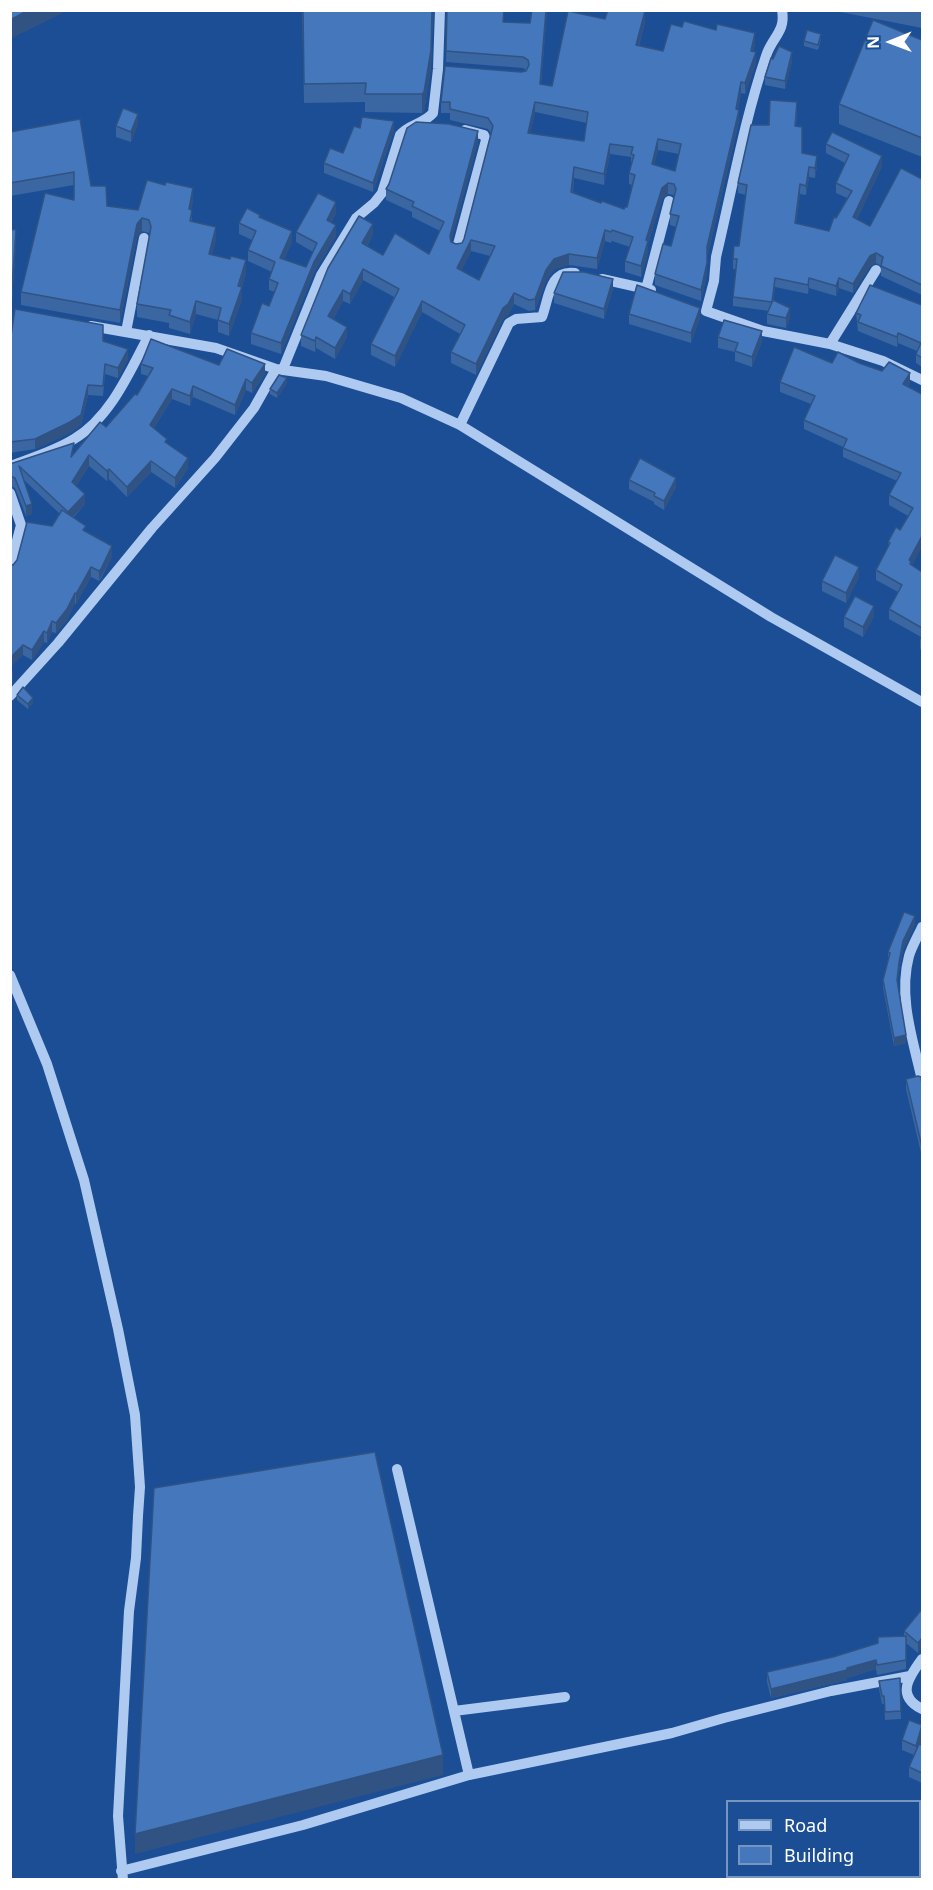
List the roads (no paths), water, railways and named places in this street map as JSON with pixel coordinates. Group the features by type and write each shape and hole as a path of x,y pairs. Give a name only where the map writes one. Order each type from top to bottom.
{"street":[{"path":"10,696 58,642 152,528 215,458 254,408 279,369 321,275 356,218 382,193 400,135 405,129 428,122 433,113 443,69 440,10"},
{"path":"782,10 783,24 769,48 757,83 716,257 714,281 701,309 763,331 830,344 882,361 922,380"},
{"path":"454,128 484,135 486,140 458,248"},
{"path":"646,289 669,201"},
{"path":"126,332 144,238"},
{"path":"830,344 876,270"},
{"path":"460,425 509,322 542,317 551,287 559,274 567,272 579,274 646,289 666,296"},
{"path":"80,324 216,348 279,369 326,376 400,398 460,425 771,617 922,702"},
{"path":"10,466 63,446 96,422 119,390 149,335"},
{"path":"10,493 21,525 10,568"},
{"path":"922,927 910,955 904,990 922,1080"},
{"path":"10,975 47,1064 84,1180 135,1415 140,1487 136,1558 129,1611 120,1758 118,1816 122,1875 303,1825 469,1774 672,1733 820,1694 910,1676"},
{"path":"397,1469 469,1774"},
{"path":"922,1659 910,1676 906,1688 911,1704 922,1709"},
{"path":"454,1711 565,1697"}]}
